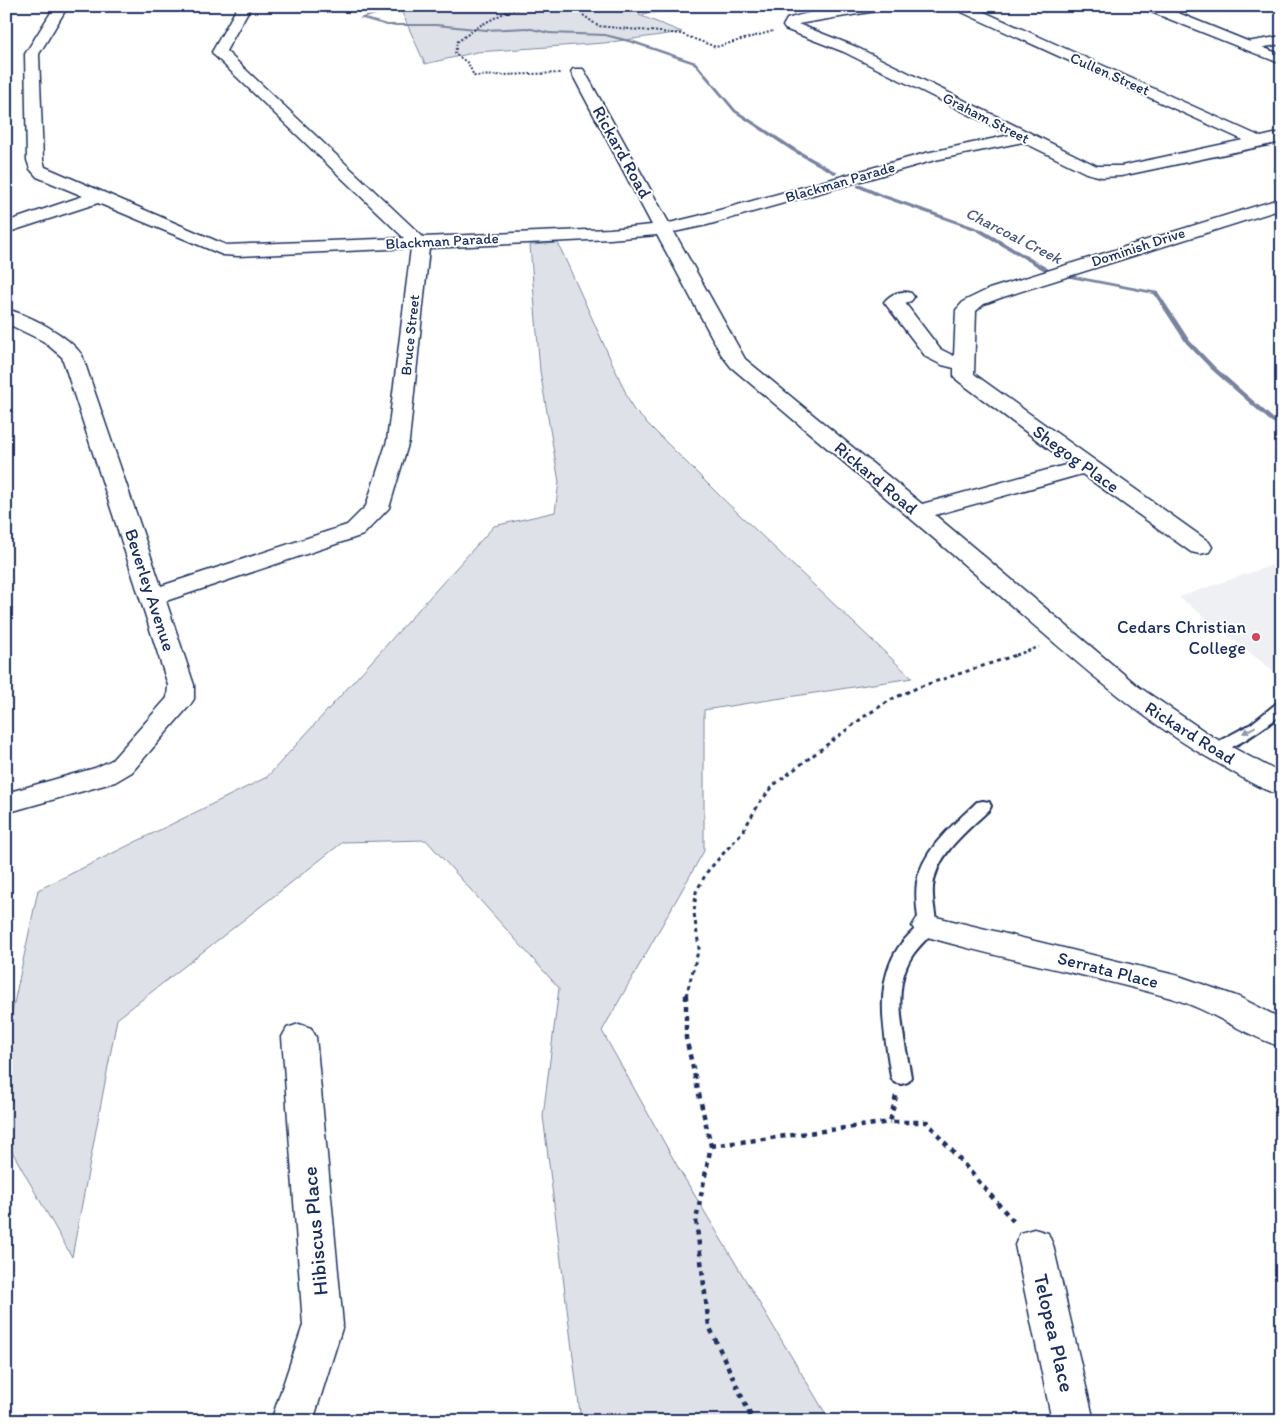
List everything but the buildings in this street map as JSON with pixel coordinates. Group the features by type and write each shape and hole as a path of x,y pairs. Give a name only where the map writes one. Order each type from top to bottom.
{"street":[{"name":"Blackman Parade","path":"62,6 32,54 35,160 38,169 43,173 224,250 630,233 664,229 701,221 932,156 1023,137"},
{"path":"245,6 219,52 417,242"},
{"path":"790,26 792,22 804,18 882,6"},
{"name":"Cullen Street","path":"960,6 1260,142"},
{"path":"1149,6 1282,60"},
{"name":"Graham Street","path":"790,26 849,49 1083,167 1097,171 1112,172 1282,137"},
{"path":"1247,46 1282,40"},
{"name":"Rickard Road","path":"578,72 731,354 738,363 918,512 1129,693 1164,719 1213,750 1282,786"},
{"path":"6,228 100,196"},
{"name":"Dominish Drive","path":"964,364 965,316 969,306 1037,280 1140,245 1281,204"},
{"name":"Bruce Street","path":"153,598 356,530 377,508 398,441 420,247 417,242"},
{"path":"904,297 894,302 933,353 940,358 964,364"},
{"name":"Beverley Avenue","path":"6,316 67,348 72,355 181,685 180,699 122,766 104,775 6,803"},
{"name":"Shegog Place","path":"964,364 964,376 1200,548"},
{"path":"918,512 1086,466"},
{"name":"Serrata Place","path":"928,926 1180,988 1227,1006 1282,1034"},
{"name":"Hibiscus Place","path":"292,1421 323,1326 299,1037"},
{"name":"Telopea Place","path":"1034,1245 1073,1421"}],"lane":[{"path":"1213,750 1256,727 1282,706"},
{"path":"901,1077 892,991 897,969 905,952 928,926 925,894 927,876 935,859 946,843 983,806"}],"path":[{"path":"534,7 508,11 481,25 457,42 455,54 468,63 474,76 578,72"},
{"path":"583,15 598,26 681,34 716,46 790,26"},
{"path":"753,1421 709,1326 696,1220 711,1146 686,1038 686,991 699,948 694,913 696,892 707,872 743,831 760,802 776,784 794,768 865,716 919,687 1066,638"},
{"path":"890,1122 901,1077"},
{"path":"711,1146 890,1122 927,1122 1034,1245"}],"shaded area":[{"path":"399,6 698,6 639,15 682,32 604,43 477,52 425,64"},
{"path":"558,243 633,409 721,497 912,678 704,710 704,851 602,1031 679,1169 830,1421 581,1421 543,1116 559,988 426,840 343,842 117,1019 72,1257 6,1141 6,1041 38,890 267,777 494,526 555,512 559,482 540,371 530,245"},
{"name":"Cedars Christian College","path":"1282,562 1282,678 1179,597"}],"waterway":[{"name":"Charcoal Creek","path":"406,6 361,18 387,25 436,25 486,30 527,28 549,33 605,35 633,42 695,63 735,111 794,150 836,173"},
{"name":"Charcoal Creek","path":"859,186 979,230 1052,273 1156,293 1188,342 1213,368 1272,420 1282,426"}],"place":[{"name":"Cedars Christian College","path":"1256,637"}]}
